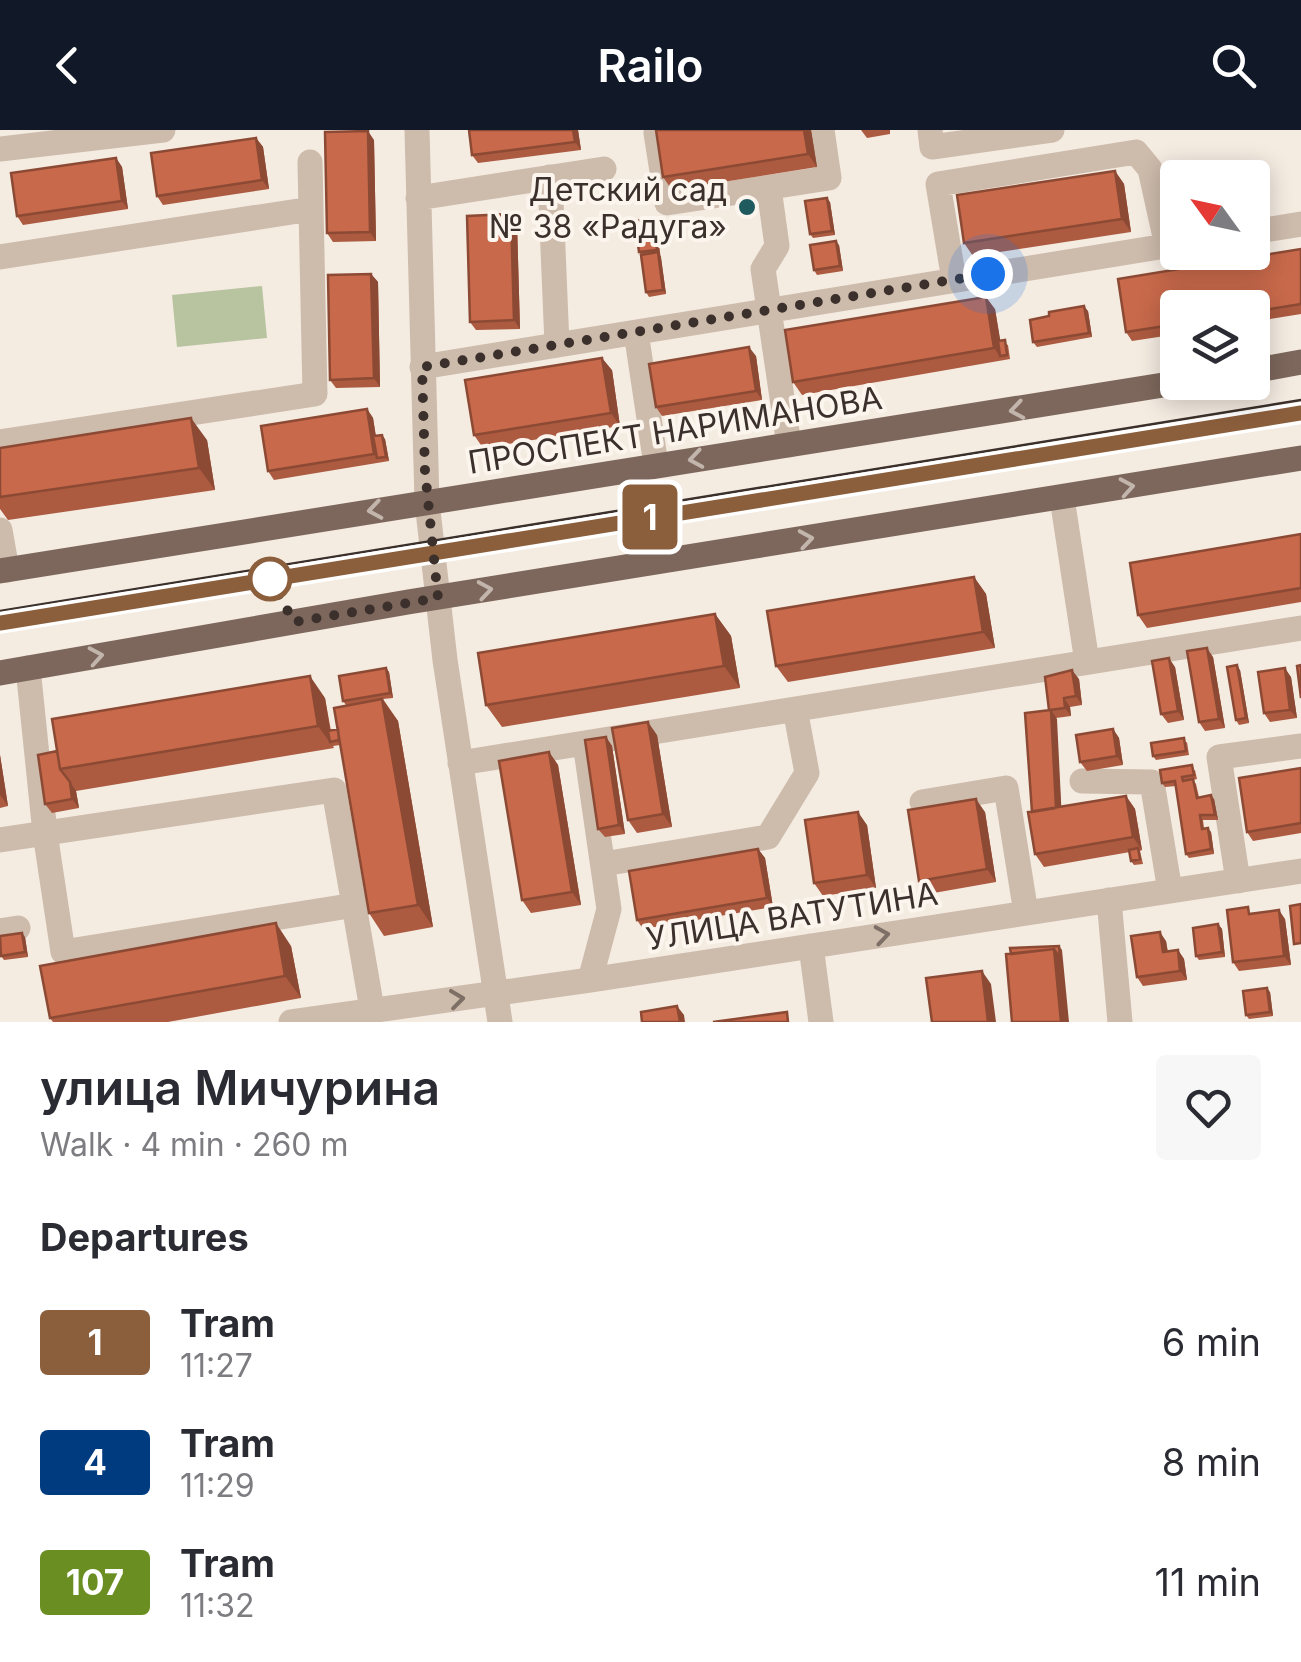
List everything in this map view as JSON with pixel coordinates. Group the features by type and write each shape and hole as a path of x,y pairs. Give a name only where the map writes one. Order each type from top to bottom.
{"main road":[{"path":"1270,367 1301,362"},
{"name":"ПРОСПЕКТ НАРИМАНОВА","path":"3,570 1160,386"},
{"path":"0,673 1301,458"}],"street":[{"path":"1,142 163,130"},
{"path":"417,130 427,502 460,763 500,1022"},
{"path":"676,130 656,133 667,203 829,178 822,130"},
{"path":"930,130 932,147 1052,130"},
{"path":"954,280 938,184 1136,152 1150,169 1160,204"},
{"path":"0,442 315,394 310,162"},
{"path":"418,198 604,169"},
{"path":"550,177 557,345"},
{"path":"769,188 777,246 763,269 790,445"},
{"path":"0,257 311,210"},
{"path":"1270,229 1301,224"},
{"path":"422,367 1160,247"},
{"path":"636,332 656,466"},
{"path":"1062,498 1087,662"},
{"path":"0,530 3,570"},
{"path":"460,763 1301,628"},
{"path":"28,668 45,834 63,952 354,904"},
{"path":"603,864 768,837 807,773 795,709"},
{"path":"585,743 609,909 590,980"},
{"path":"1238,880 1218,757 1301,746"},
{"path":"1082,781 1152,782 1170,891"},
{"path":"922,802 1006,788 1026,913"},
{"path":"0,840 334,790 372,1009"},
{"name":"УЛИЦА ВАТУТИНА","path":"292,1022 1301,871"},
{"path":"1109,900 1120,1022"},
{"path":"811,946 821,1022"}],"green space":[{"path":"262,286 267,338 177,347 172,295"}],"building":[{"path":"469,130 573,130 575,142 472,155"},
{"path":"656,130 804,130 808,154 663,177"},
{"path":"368,131 370,232 327,233 325,132"},
{"path":"256,138 262,180 157,196 151,153"},
{"path":"116,158 122,201 17,216 11,173"},
{"path":"1115,171 1122,219 964,243 957,195"},
{"path":"827,198 832,231 810,234 805,201"},
{"path":"511,214 514,320 470,322 467,216"},
{"path":"653,219 657,250 639,252 635,221"},
{"path":"836,241 840,266 814,270 810,245"},
{"path":"1301,249 1301,304 1270,309 1270,290 1160,290 1160,327 1126,332 1118,279 1173,270 1270,270 1270,254"},
{"path":"658,252 663,290 646,292 641,255"},
{"path":"371,274 374,378 330,380 328,275"},
{"path":"986,297 994,348 793,382 785,330"},
{"path":"1084,306 1089,333 1033,342 1030,320"},
{"path":"1005,340 1007,355 1000,356 998,341"},
{"path":"749,347 756,391 656,407 649,364"},
{"path":"602,358 611,413 474,435 465,380"},
{"path":"367,409 374,454 268,471 261,426"},
{"path":"191,418 199,468 0,497 0,448"},
{"path":"382,435 386,457 377,458 373,436"},
{"path":"1301,534 1301,588 1138,615 1130,563"},
{"path":"974,577 983,632 776,666 767,611"},
{"path":"715,614 724,666 486,705 478,653"},
{"path":"1207,648 1219,719 1199,722 1187,651"},
{"path":"1169,658 1178,711 1161,714 1152,661"},
{"path":"1237,665 1246,718 1236,720 1227,667"},
{"path":"1301,665 1301,698 1297,666"},
{"path":"386,668 390,693 343,701 339,676"},
{"path":"1285,668 1290,710 1264,713 1258,672"},
{"path":"1072,670 1076,696 1064,698 1065,708 1049,710 1045,677"},
{"path":"310,676 318,726 60,769 52,719"},
{"path":"382,699 418,905 369,913 334,708"},
{"path":"1051,710 1056,808 1032,812 1025,713"},
{"path":"648,722 663,814 628,820 612,728"},
{"path":"338,729 339,740 330,742 328,731"},
{"path":"1113,729 1117,756 1080,762 1076,735"},
{"path":"606,737 619,825 598,829 585,740"},
{"path":"1184,738 1186,751 1153,756 1151,743"},
{"path":"57,751 60,769 70,782 72,799 45,804 38,755"},
{"path":"549,752 572,892 522,900 499,761"},
{"path":"1192,765 1194,775 1182,777 1183,781 1193,779 1197,798 1211,795 1215,815 1200,815 1202,829 1208,828 1211,849 1186,854 1175,781 1162,783 1160,770"},
{"path":"1301,768 1301,823 1247,832 1239,778"},
{"path":"1126,796 1133,837 1035,854 1028,812"},
{"path":"976,799 987,869 919,881 908,810"},
{"path":"858,812 867,875 814,883 805,820"},
{"path":"1138,848 1140,859 1131,861 1129,850"},
{"path":"758,849 767,898 637,920 629,871"},
{"path":"1301,904 1301,943 1294,944 1290,906"},
{"path":"1248,907 1249,914 1279,910 1284,956 1233,962 1227,910"},
{"path":"276,923 285,976 50,1018 40,966"},
{"path":"1218,924 1222,952 1196,956 1193,928"},
{"path":"1160,932 1163,952 1178,950 1180,971 1137,977 1131,936"},
{"path":"22,933 25,952 1,956 0,936"},
{"path":"1059,946 1060,958 1054,949 1011,954 1010,948"},
{"path":"1054,949 1061,1022 1012,1022 1006,954"},
{"path":"982,971 988,1022 932,1022 926,978"},
{"path":"1267,988 1270,1012 1246,1015 1243,991"},
{"path":"677,1006 680,1022 642,1022 641,1012"},
{"path":"787,1012 788,1022 713,1022"}],"tram line":[{"path":"0,611 1301,400"},
{"name":"1","path":"0,623 1301,413"}],"place":[{"name":"Детский сад № 38 «Радуга»","path":"747,207"}],"route":[{"path":"270,579 294,622 438,598 425,471 422,367 988,274"}]}
